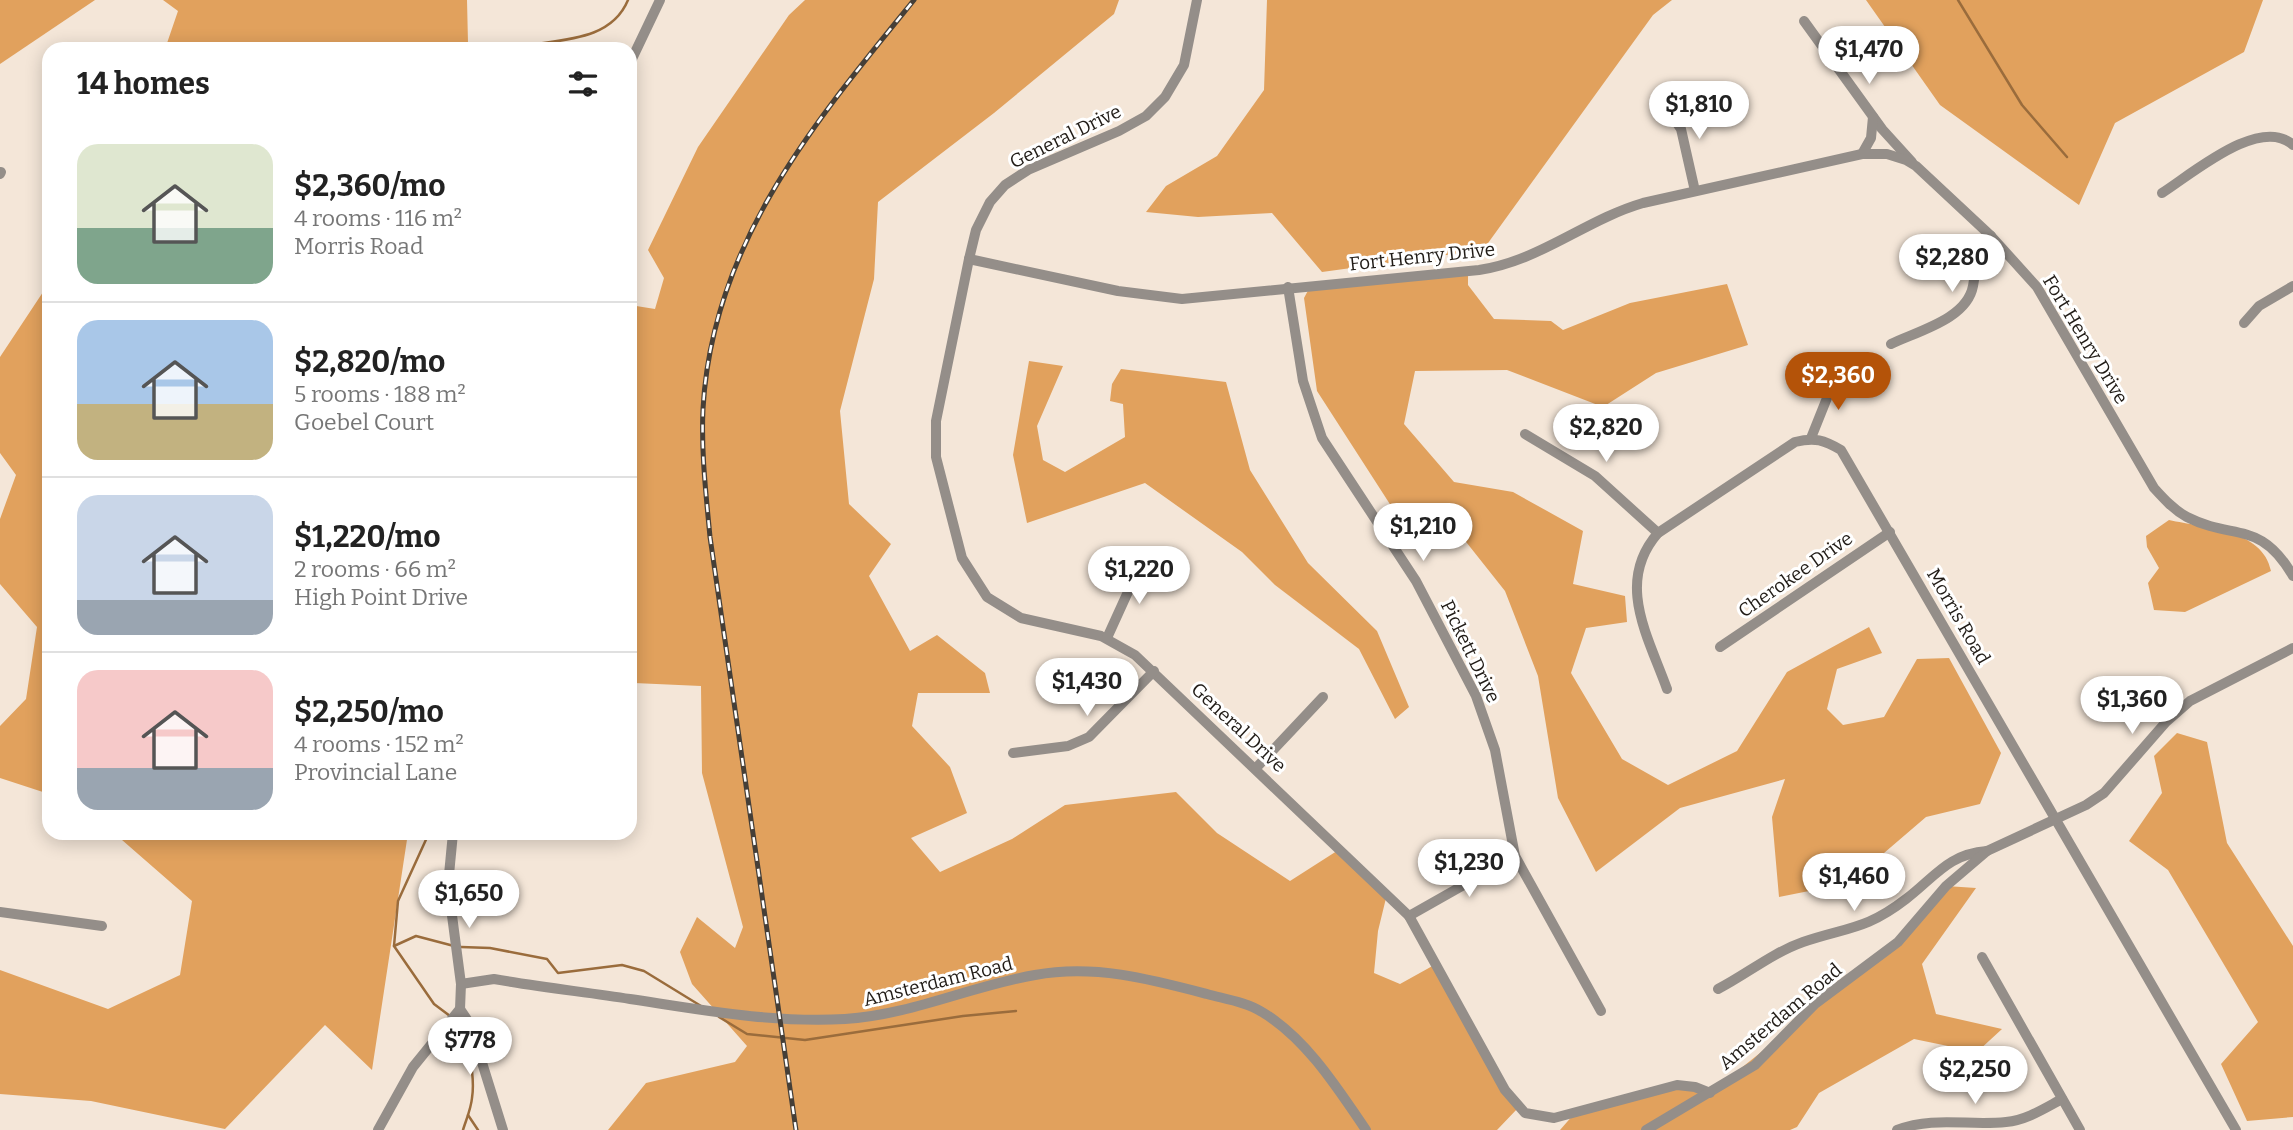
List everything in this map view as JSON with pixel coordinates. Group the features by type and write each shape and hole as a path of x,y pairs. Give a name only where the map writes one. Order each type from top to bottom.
{"street":[{"path":"637,48 660,0"},
{"name":"General Drive","path":"1197,0 1184,65 1165,97 1146,116 1119,131 1028,170 1005,185 982,216 969,259 936,421 936,457 962,558 987,597 1010,614 1107,638 1154,671 1409,916 1505,1090 1525,1113 1554,1118 1677,1085 1695,1087 1710,1093"},
{"path":"1804,21 1873,117 1916,166"},
{"path":"1667,109 1681,129 1695,191"},
{"path":"1862,154 1871,138 1873,117"},
{"path":"2162,193 2252,138 2272,135 2286,139 2293,145"},
{"name":"Fort Henry Drive","path":"969,259 1155,297 1207,298 1287,287 1505,265 1540,253 1611,212 1862,154 1886,154 1916,166 1991,236 2037,287 2154,488 2184,516 2253,534 2274,550 2292,572"},
{"path":"1891,344 1952,315 1965,304 1973,286 1977,254 1991,236"},
{"path":"2244,323 2259,306 2293,286"},
{"name":"Pickett Drive","path":"1287,287 1303,381 1322,438 1416,581 1476,696 1495,750 1515,856 1601,1011"},
{"path":"1667,689 1636,594 1639,563 1644,548 1658,533 1765,460 1795,442 1811,438 1829,393 1831,379"},
{"path":"1525,434 1595,476 1658,533"},
{"name":"Morris Road","path":"1811,438 1841,450 2236,1130"},
{"name":"Cherokee Drive","path":"1720,647 1891,532"},
{"path":"1107,638 1142,561"},
{"name":"Amsterdam Road","path":"1646,1130 1755,1065 1815,1004 1898,942 1954,879 1987,851 2104,793 2166,722 2190,701 2219,683 2293,648"},
{"path":"1013,753 1068,746 1089,737 1154,671"},
{"path":"1256,768 1323,697"},
{"path":"379,1130 413,1068 458,1012 461,984 448,885 452,840"},
{"path":"1718,989 1802,942 1871,923 1908,898 1955,857 1987,851"},
{"path":"1409,916 1515,856"},
{"path":"0,912 102,926"},
{"path":"1982,957 2080,1130"},
{"name":"Amsterdam Road","path":"461,984 494,979 734,1017 795,1020 884,1015 1034,975 1091,971 1123,974 1240,1003 1263,1012 1300,1045 1332,1082 1366,1130"},
{"path":"458,1012 470,1024 503,1130"},
{"path":"1897,1130 1931,1121 2007,1122 2028,1116 2062,1098"}],"shaded area":[{"path":"0,0 95,0 0,64"},
{"path":"163,0 467,0 468,42 167,42 178,11"},
{"path":"805,0 1119,0 1114,14 994,113 878,202 874,279 840,411 849,504 891,544 869,576 910,651 937,635 985,673 990,693 918,693 912,726 950,767 967,813 911,838 940,872 1012,839 1065,805 1176,792 1217,833 1290,881 1340,849 1387,894 1378,931 1374,973 1400,984 1436,964 1518,1108 1497,1130 608,1130 646,1083 735,1062 747,1046 692,984 680,952 697,917 735,948 743,927 702,773 701,686 637,683 637,306 655,309 664,278 648,250 698,147 789,15"},
{"path":"1267,0 1672,0 1653,15 1483,250 1322,272 1272,213 1198,217 1146,212 1166,186 1217,156 1264,90"},
{"path":"1866,0 2263,0 2244,52 2115,123 2079,205 1940,105"},
{"path":"1468,271 1468,285 1494,319 1551,321 1563,330 1630,303 1727,284 1748,345 1656,373 1603,407 1507,370 1415,371 1404,424 1454,482 1513,492 1583,531 1573,584 1625,596 1627,622 1586,628 1571,673 1622,759 1668,785 1737,751 1787,672 1869,627 1882,653 1837,669 1827,709 1843,725 1884,717 1917,659 1949,658 2001,753 1980,804 1926,817 1849,883 1779,897 1772,817 1785,779 1680,808 1596,872 1558,798 1538,676 1505,591 1459,533 1395,512 1317,391 1304,298 1311,285"},
{"path":"42,294 42,792 0,778 0,726 26,699 37,627 0,584 0,519 16,475 0,453 0,357"},
{"path":"1029,361 1063,366 1037,426 1043,460 1065,472 1125,437 1123,404 1110,401 1112,384 1121,369 1226,382 1250,470 1308,563 1377,631 1409,707 1395,719 1359,649 1275,585 1242,552 1145,483 1027,523 1013,455"},
{"path":"2169,520 2215,529 2244,539 2257,546 2266,557 2271,571 2185,612 2154,610 2148,583 2159,568 2147,547 2146,536"},
{"path":"2177,733 2207,742 2227,843 2293,946 2293,1117 2247,1121 2221,1064 2258,1022 2168,870 2129,841 2162,793 2154,756"},
{"path":"122,840 407,840 372,1070 325,1025 225,1129 91,1101 0,1094 0,970 108,1009 180,975 192,901"},
{"path":"1946,886 1976,888 1922,964 1936,1014 2002,1029 1977,1052 1914,1039 1819,1093 1797,1127 1790,1130 1560,1130 1574,1114 1677,1085 1710,1093 1875,961"}],"waterway":[{"path":"550,42 577,38 607,26 619,15 628,0"},
{"path":"1958,0 2022,105 2067,157"},
{"path":"426,840 398,901 394,946 434,1004 450,1016"},
{"path":"394,946 416,936 454,946"},
{"path":"461,947 490,948 547,959 558,973 622,965 644,971 701,1006"},
{"path":"719,1017 747,1034 805,1040 963,1016 1016,1011"},
{"path":"455,1020 464,1035 473,1080 471,1102 463,1130"},
{"path":"468,1115 478,1130"}],"railway":[{"path":"796,1130 710,537 703,457 703,409 711,349 726,292 747,239 774,188 806,140 840,92 914,0"}]}
